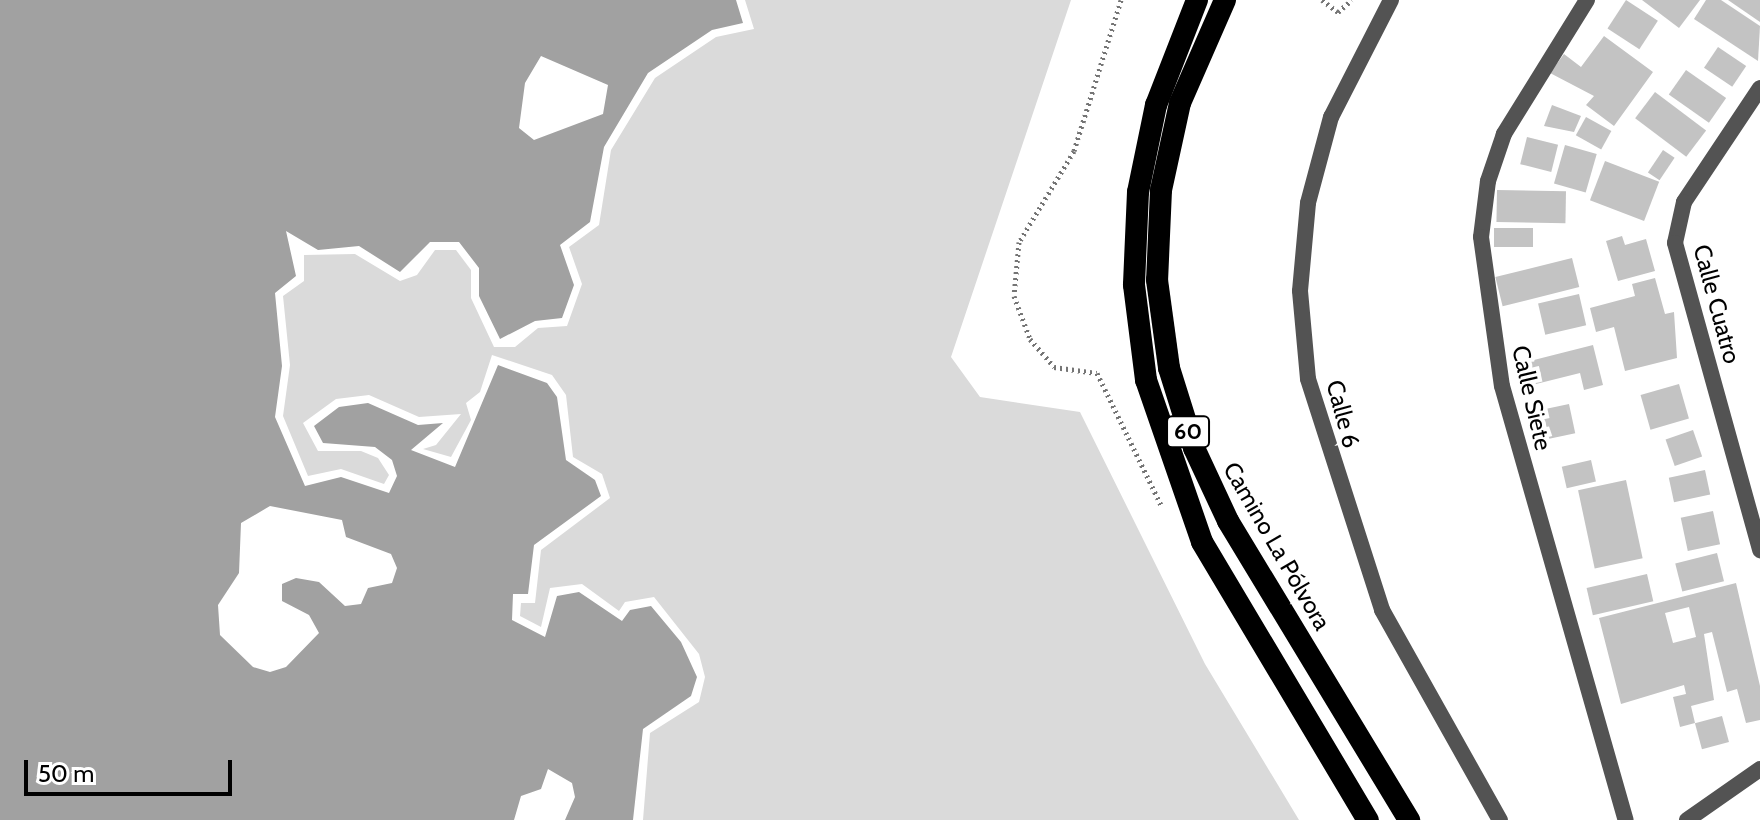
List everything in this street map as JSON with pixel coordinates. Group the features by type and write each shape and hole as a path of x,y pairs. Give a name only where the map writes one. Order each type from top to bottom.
{"highway":[{"name":"60","path":"1197,0 1156,105 1138,192 1134,285 1146,380 1202,542 1368,820"},
{"name":"Camino La Pólvora","path":"1225,0 1180,103 1161,190 1157,280 1169,368 1194,448 1228,521 1409,820"}],"street":[{"name":"Calle 6","path":"1391,0 1331,117 1308,203 1300,291 1308,379 1382,610 1500,820"},
{"name":"Calle Siete","path":"1587,0 1504,134 1483,205 1482,259 1502,386 1626,820"},
{"name":"Calle Cuatro","path":"1760,88 1684,202 1675,243 1760,550"},
{"path":"1687,820 1760,769"}],"path":[{"path":"1097,373 1054,367 1030,339 1014,296 1019,242 1074,151 1121,0"},
{"path":"1322,0 1338,12 1352,0"}],"shaded area":[{"path":"0,0 736,0 743,23 712,30 648,73 604,147 590,222 560,245 574,285 562,318 535,321 500,339 479,296 479,268 459,242 430,242 400,272 359,246 318,250 286,231 296,276 275,293 282,366 275,417 305,486 341,477 389,493 397,476 392,460 375,447 323,443 314,426 339,407 368,403 418,425 443,423 411,450 455,467 498,365 547,383 557,397 566,460 595,480 601,496 534,545 528,594 513,594 512,620 545,637 557,596 579,592 622,621 630,610 651,606 681,642 697,677 691,696 643,729 633,820 565,820 575,797 572,783 548,769 541,789 521,796 514,820 0,820","holes":["541,56 608,85 603,114 534,140 519,128 525,83","270,506 342,520 346,537 391,554 397,568 392,583 368,588 361,604 345,606 319,582 296,578 282,584 282,601 309,615 319,633 286,667 270,672 253,667 220,635 218,605 239,573 241,523"]},
{"path":"745,0 1071,0 951,357 980,397 1080,412 1205,664 1299,820 643,820 650,733 699,702 705,677 699,654 654,597 625,602 619,611 582,584 550,588 541,627 520,616 521,603 535,603 541,550 610,498 602,474 573,457 566,395 552,375 492,355 480,392 466,403 471,420 451,457 423,449 436,445 461,414 419,417 369,395 336,399 303,423 318,451 361,451 378,458 389,475 384,484 341,469 308,476 283,416 290,365 283,296 304,281 304,255 355,254 400,281 417,275 435,250 456,250 471,270 471,298 494,347 515,347 538,328 567,326 582,284 569,247 599,225 611,150 655,78 716,37 754,29"}],"building":[{"path":"1626,0 1658,21 1639,49 1607,29"},
{"path":"1642,0 1700,0 1679,28"},
{"path":"1706,0 1721,0 1760,26 1758,61 1694,19"},
{"path":"1728,0 1760,0 1760,22"},
{"path":"1604,36 1653,72 1614,126 1586,105 1594,96 1550,73 1564,54 1581,67"},
{"path":"1718,47 1746,66 1732,87 1704,68"},
{"path":"1686,70 1726,98 1709,123 1669,95"},
{"path":"1655,92 1706,131 1686,157 1635,118"},
{"path":"1552,105 1581,116 1574,132 1544,126"},
{"path":"1586,117 1611,131 1601,149 1576,135"},
{"path":"1527,137 1558,145 1551,172 1520,164"},
{"path":"1565,145 1597,154 1586,193 1554,183"},
{"path":"1663,150 1675,158 1660,180 1648,172"},
{"path":"1605,161 1659,182 1644,221 1590,200"},
{"path":"1497,190 1566,191 1565,223 1496,222"},
{"path":"1494,228 1533,228 1533,247 1494,247"},
{"path":"1622,236 1625,245 1646,239 1655,271 1618,281 1606,241"},
{"path":"1572,258 1579,287 1503,306 1495,277"},
{"path":"1655,278 1665,314 1674,312 1677,358 1625,371 1614,327 1596,332 1590,308 1635,296 1632,284"},
{"path":"1579,294 1586,325 1545,335 1538,303"},
{"path":"1593,345 1603,385 1584,390 1580,373 1528,386 1522,363"},
{"path":"1679,384 1689,419 1650,430 1641,395"},
{"path":"1569,404 1575,433 1547,439 1541,410"},
{"path":"1693,430 1702,456 1675,466 1666,439"},
{"path":"1591,460 1596,481 1567,488 1562,467"},
{"path":"1705,470 1710,494 1674,502 1669,478"},
{"path":"1626,480 1643,558 1595,568 1578,490"},
{"path":"1713,511 1720,544 1688,551 1681,518"},
{"path":"1717,553 1724,581 1682,592 1675,563"},
{"path":"1647,574 1653,601 1593,615 1587,588"},
{"path":"1736,583 1760,686 1760,720 1746,723 1737,689 1727,692 1712,632 1704,634 1714,700 1691,706 1695,723 1680,727 1673,697 1686,694 1684,685 1621,704 1599,618","holes":["1689,607 1696,637 1673,643 1665,613"]},
{"path":"1722,716 1729,742 1702,749 1695,723"}]}
